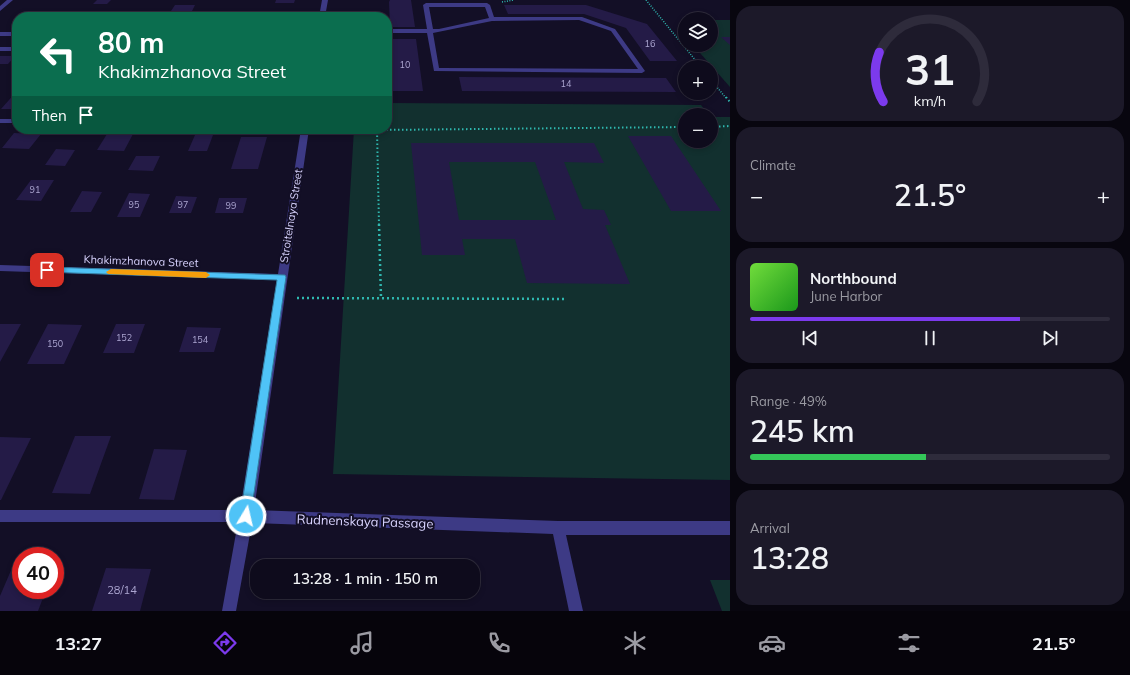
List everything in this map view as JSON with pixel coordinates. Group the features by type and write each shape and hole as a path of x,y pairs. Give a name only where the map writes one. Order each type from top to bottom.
{"street":[{"path":"0,9 10,0"},
{"path":"323,12 326,0"},
{"path":"392,31 430,31 439,31 492,19 580,18 613,30 642,71 436,70 430,31 426,5 487,5 492,19"},
{"path":"0,34 12,34"},
{"path":"0,49 12,49"},
{"path":"0,121 12,121"},
{"name":"Stroitelnaya Street","path":"229,611 246,516 304,134"},
{"name":"Khakimzhanova Street","path":"0,268 282,277"},
{"name":"Rudnenskaya Passage","path":"0,516 246,516 558,528 730,528"},
{"path":"558,528 576,611"}],"path":[{"path":"646,0 695,60"},
{"path":"718,88 730,102"},
{"path":"718,127 730,126"},
{"path":"392,130 678,127"},
{"path":"376,134 381,298"},
{"path":"279,298 564,299"}],"green space":[{"path":"718,20 730,20 730,87 718,73 718,60 706,60 699,52 718,52"},
{"path":"392,103 701,105 703,108 678,108 678,148 718,148 718,117 730,117 730,480 333,474 354,134 392,134"},
{"path":"710,580 730,580 730,611 722,611"}],"building":[{"path":"97,0 111,0 107,4 93,4"},
{"path":"276,0 295,0 294,3 275,3"},
{"path":"390,0 411,0 415,27 392,27 392,12 389,12"},
{"path":"175,5 195,5 192,11 171,11"},
{"path":"504,5 586,5 647,24 677,61 650,61 626,28 584,14 508,14"},
{"path":"721,37 730,37 730,45"},
{"path":"392,39 416,39 423,91 392,91"},
{"path":"0,56 12,56 12,59 8,64 0,64"},
{"path":"459,77 666,78 676,92 462,91"},
{"path":"12,97 12,109 1,109"},
{"path":"13,134 41,134 29,149 2,148"},
{"path":"107,134 133,134 124,151 97,150"},
{"path":"195,135 213,135 207,151 188,151"},
{"path":"628,136 671,136 721,211 671,211"},
{"path":"241,137 267,137 258,169 231,169"},
{"path":"411,143 594,143 604,163 564,162 583,209 604,210 611,225 605,225 630,284 527,283 515,239 462,239 465,255 422,255","holes":["449,162 535,162 556,220 459,220"]},
{"path":"56,149 75,150 65,166 45,165"},
{"path":"136,156 160,156 153,171 128,170"},
{"path":"31,180 54,180 41,201 16,200"},
{"path":"82,191 102,192 91,212 70,212"},
{"path":"129,193 150,194 140,217 117,217"},
{"path":"176,196 197,197 191,213 169,213"},
{"path":"219,198 247,198 243,213 215,213"},
{"path":"0,324 21,324 0,362"},
{"path":"48,324 82,325 64,364 27,364"},
{"path":"116,324 145,324 134,353 103,353"},
{"path":"187,327 221,328 214,352 179,352"},
{"path":"75,436 111,436 90,494 52,493"},
{"path":"0,437 31,438 1,500 0,500"},
{"path":"154,449 187,450 174,500 139,499"},
{"path":"12,568 12,599 43,599 38,611 0,611 0,596"},
{"path":"106,568 151,569 140,611 92,611"}],"slow traffic":[{"path":"111,272 206,275"}],"route":[{"path":"47,270 282,277 246,516"}]}
